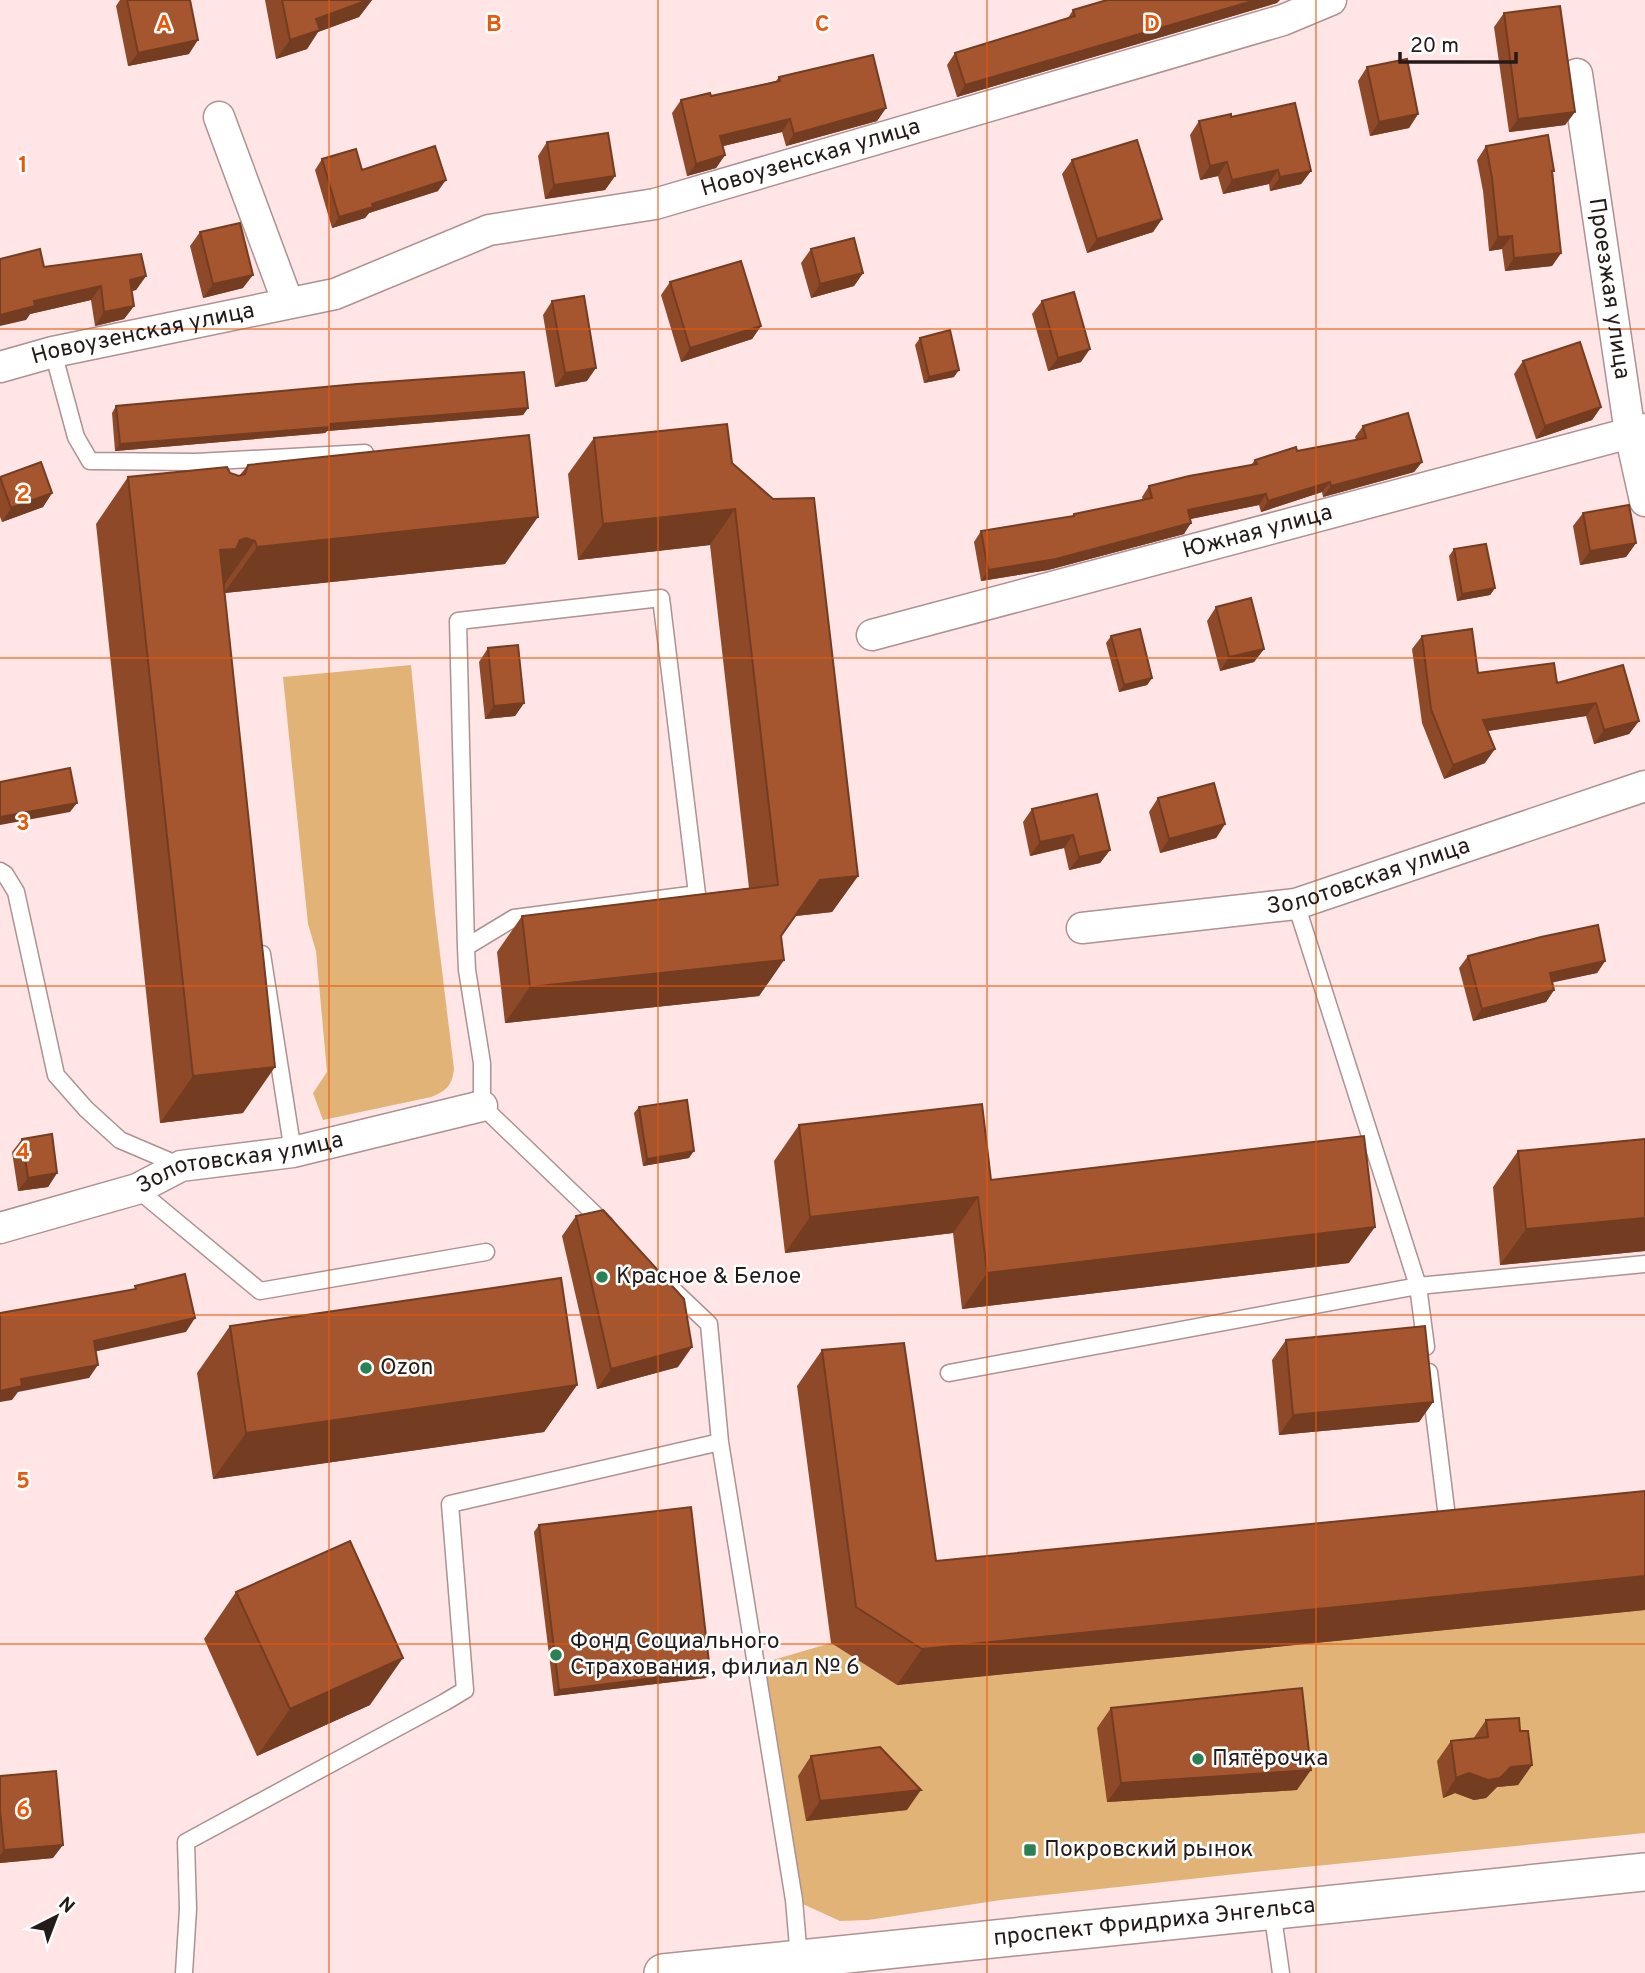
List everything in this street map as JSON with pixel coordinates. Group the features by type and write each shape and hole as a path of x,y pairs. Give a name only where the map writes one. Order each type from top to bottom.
{"street":[{"name":"Новоузенская улица","path":"0,367 53,352 335,293 489,230 656,204 1283,20 1331,0"},
{"name":"Проезжая улица","path":"1577,74 1637,431 1645,501"},
{"name":"Новоузенская улица","path":"219,117 288,303"},
{"name":"Южная улица","path":"872,635 1637,431"},
{"name":"Золотовская улица","path":"1082,928 1296,904 1645,786"},
{"name":"Золотовская улица","path":"0,1228 137,1189 181,1166 293,1152 482,1106"},
{"name":"проспект Фридриха Энгельса","path":"663,1973 1645,1872"}],"lane":[{"path":"53,352 76,437 90,461 197,469 374,453"},
{"path":"466,947 514,918 697,894 661,598 458,621 466,947 467,970 482,1063 482,1106 620,1238"},
{"path":"0,871 5,874 16,892 57,1075 86,1109 120,1140 181,1166"},
{"path":"1296,904 1418,1286 1446,1509"},
{"path":"259,934 293,1152"},
{"path":"137,1189 260,1291 486,1252"},
{"path":"949,1373 1418,1286 1645,1264"},
{"path":"659,1276 709,1324 720,1442 794,1900 799,1958"},
{"path":"184,1973 188,1909 186,1842 465,1690 450,1504 720,1442"},
{"path":"1272,1910 1281,1973"}],"shaded area":[{"path":"411,665 453,1075 447,1087 431,1097 323,1120 313,1093 327,1072 316,951 308,924 283,677"},
{"path":"1645,1610 1645,1833 1001,1900 868,1920 840,1921 794,1900 756,1665 831,1643 897,1685"}],"building":[{"path":"127,0 190,0 198,40 138,53"},
{"path":"282,0 368,0 316,19 320,30 290,40"},
{"path":"1107,0 1256,0 965,85 955,53 1075,16 1073,10"},
{"path":"1560,6 1575,112 1518,119 1504,13"},
{"path":"873,55 886,108 794,134 790,119 720,136 725,155 696,164 681,100 780,81 779,77"},
{"path":"1407,59 1418,114 1379,122 1367,67"},
{"path":"1295,103 1311,171 1280,177 1278,170 1232,180 1227,162 1210,166 1199,121"},
{"path":"608,133 615,176 554,185 547,142"},
{"path":"1548,135 1561,253 1514,258 1512,236 1498,237 1486,146"},
{"path":"1137,140 1162,219 1097,239 1072,160"},
{"path":"435,146 446,180 339,217 322,159 356,149 362,170"},
{"path":"240,223 253,275 213,284 200,232"},
{"path":"854,238 863,273 820,284 811,249"},
{"path":"40,249 44,267 141,254 146,276 130,280 134,306 104,312 101,286 34,301 35,306 0,315 0,259"},
{"path":"741,261 761,326 690,348 670,282"},
{"path":"1074,292 1090,349 1058,358 1042,301"},
{"path":"584,296 596,368 565,373 552,301"},
{"path":"950,330 959,370 929,377 920,338"},
{"path":"1580,342 1601,407 1545,426 1523,361"},
{"path":"524,372 528,408 120,444 116,406"},
{"path":"1408,413 1422,462 1331,486 1330,482 1268,501 1266,494 1188,510 1191,523 1056,559 988,570 981,531 1074,516 1152,498 1149,486 1257,464 1255,460 1296,447 1297,451 1366,438 1363,426"},
{"path":"727,424 732,463 773,499 814,498 858,876 820,880 781,936 784,960 530,987 522,916 778,885 735,509 603,524 594,438"},
{"path":"529,435 538,517 257,547 255,541 246,538 240,540 236,549 220,550 275,1067 193,1076 128,477 227,467 230,473 239,476 245,474 248,465"},
{"path":"41,462 52,493 11,508 0,477"},
{"path":"1629,505 1636,543 1590,551 1583,513"},
{"path":"1486,544 1495,588 1462,594 1454,549"},
{"path":"1251,598 1264,649 1229,657 1216,607"},
{"path":"1140,629 1152,678 1124,685 1111,636"},
{"path":"1472,629 1478,673 1554,663 1557,683 1623,665 1639,721 1604,730 1596,703 1483,720 1495,749 1453,765 1431,709 1422,636"},
{"path":"518,645 524,703 494,706 488,648"},
{"path":"70,768 77,803 0,817 0,782"},
{"path":"1214,783 1225,824 1169,839 1158,798"},
{"path":"1097,794 1110,850 1079,857 1073,835 1040,842 1032,809"},
{"path":"1598,925 1605,961 1550,973 1554,990 1482,1009 1468,956"},
{"path":"687,1100 694,1151 647,1159 639,1107"},
{"path":"982,1104 991,1180 1364,1136 1375,1227 987,1273 978,1197 810,1217 799,1125"},
{"path":"52,1134 57,1173 28,1178 22,1139"},
{"path":"1645,1139 1645,1218 1526,1229 1518,1151"},
{"name":"Красное & Белое","path":"603,1210 684,1299 692,1347 611,1369 576,1216"},
{"path":"185,1274 195,1318 94,1341 98,1365 21,1379 22,1386 0,1391 0,1313 136,1289 135,1286"},
{"path":"561,1278 577,1385 246,1433 230,1326"},
{"path":"1425,1326 1433,1402 1293,1415 1286,1340"},
{"path":"904,1343 936,1561 1645,1491 1645,1576 922,1649 856,1607 822,1350"},
{"path":"691,1507 710,1671 559,1690 539,1525"},
{"path":"350,1541 403,1658 290,1709 236,1592"},
{"name":"Пятёрочка","path":"1302,1688 1311,1770 1121,1783 1111,1708"},
{"path":"1519,1718 1520,1731 1528,1731 1532,1765 1511,1767 1500,1778 1488,1780 1469,1773 1456,1778 1451,1741 1488,1737 1486,1720"},
{"path":"880,1747 921,1790 820,1801 811,1756"},
{"path":"56,1771 63,1845 4,1850 0,1776"}],"place":[{"name":"Красное & Белое","path":"602,1277"},
{"name":"Ozon","path":"366,1368"},
{"name":"Фонд Социального Страхования, филиал № 6","path":"556,1655"},
{"name":"Пятёрочка","path":"1198,1759"},
{"name":"Покровский рынок","path":"1030,1850"}]}
